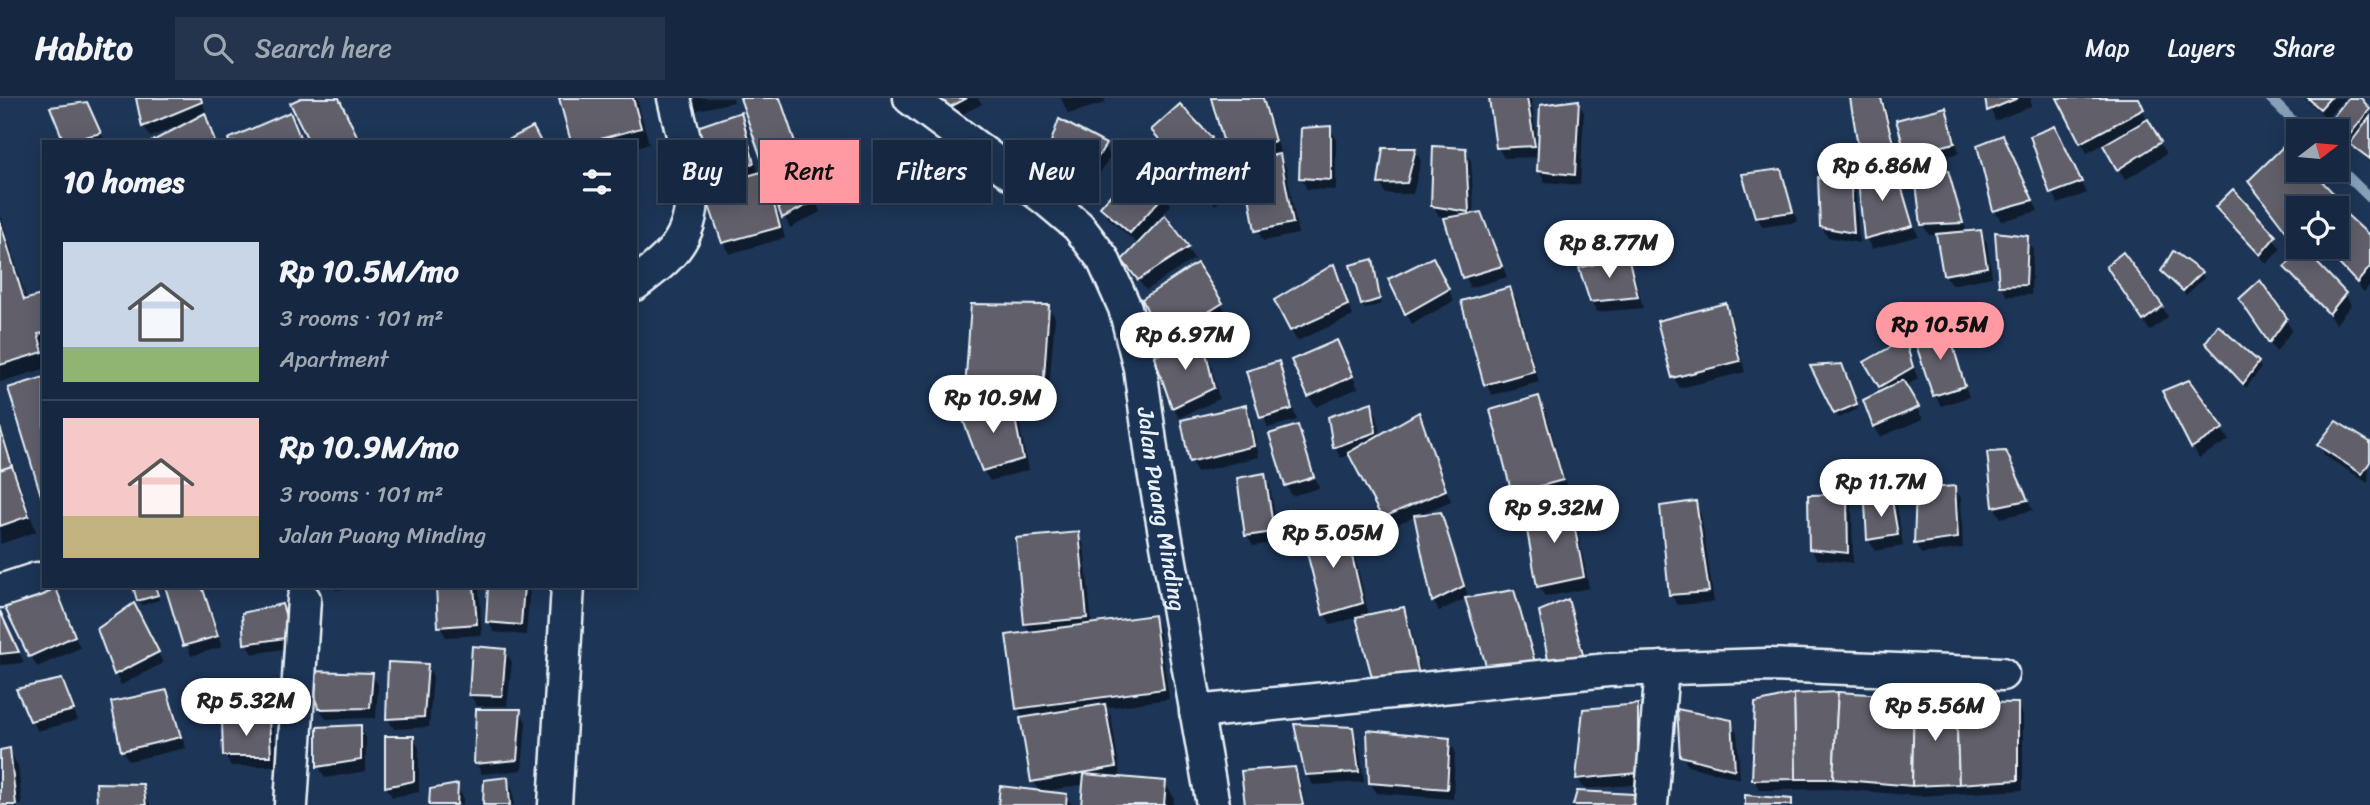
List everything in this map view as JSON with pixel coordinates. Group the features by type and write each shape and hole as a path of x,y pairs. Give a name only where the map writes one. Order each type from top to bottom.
{"street":[{"path":"637,282 673,250 690,218 692,188 674,98"},
{"name":"Jalan Puang Minding","path":"910,98 1078,226 1103,259 1125,308 1140,368 1154,471 1213,805"},
{"path":"0,591 37,579"},
{"path":"555,805 568,588"},
{"path":"291,805 304,599"},
{"path":"1196,712 1608,670 1768,665 2002,674"},
{"path":"1651,805 1662,668"}],"building":[{"path":"136,98 201,98 202,102 142,127"},
{"path":"301,98 339,98 359,140 308,140 290,103"},
{"path":"559,98 633,98 641,128 596,140 570,140"},
{"path":"740,98 780,98 794,140 760,140 760,155"},
{"path":"932,98 967,98 939,113"},
{"path":"1211,98 1263,98 1275,141 1223,140"},
{"path":"1489,98 1527,98 1535,146 1496,148"},
{"path":"1850,98 1881,98 1898,161 1861,164"},
{"path":"1985,98 2018,98 1987,111"},
{"path":"2057,98 2139,98 2144,109 2080,143"},
{"path":"2308,98 2330,98 2320,109"},
{"path":"2348,98 2361,98 2370,109 2349,136 2349,119 2331,119"},
{"path":"1579,100 1575,175 1537,171 1540,105"},
{"path":"87,102 101,133 63,140 50,107"},
{"path":"1180,104 1212,138 1160,140 1151,130"},
{"path":"1946,107 1955,143 1906,155 1896,120"},
{"path":"290,112 301,140 228,140"},
{"path":"741,112 754,163 746,165 746,140 699,140 697,127"},
{"path":"205,113 214,140 155,140"},
{"path":"2370,117 2370,159 2350,144"},
{"path":"1059,119 1098,140 1052,140"},
{"path":"2148,119 2161,142 2117,170 2103,145"},
{"path":"1331,126 1331,180 1299,178 1301,128"},
{"path":"2055,126 2082,182 2050,194 2030,136"},
{"path":"533,127 540,140 508,140"},
{"path":"2003,135 2033,200 1993,211 1977,145"},
{"path":"1099,140 1106,144 1099,155"},
{"path":"2286,144 2286,182 2323,182 2336,196 2286,196 2286,231 2248,181"},
{"path":"1433,146 1466,148 1469,212 1431,206"},
{"path":"1383,148 1416,148 1407,183 1378,184"},
{"path":"1280,154 1293,223 1255,231 1250,203 1274,203 1274,155"},
{"path":"1781,169 1793,212 1755,217 1742,174"},
{"path":"1896,169 1913,226 1864,239 1857,171"},
{"path":"1948,170 1963,223 1921,225 1915,175"},
{"path":"760,172 760,203 774,203 780,227 722,243 708,203 746,203 746,176"},
{"path":"1850,173 1854,233 1820,227 1818,177"},
{"path":"2233,189 2276,236 2260,255 2215,207"},
{"path":"1113,192 1113,203 1157,203 1130,233 1100,207"},
{"path":"777,203 811,203 782,218"},
{"path":"1481,212 1502,266 1462,278 1444,218"},
{"path":"1165,215 1189,247 1138,280 1122,260"},
{"path":"2349,217 2370,236 2370,267 2357,283 2334,259 2349,259"},
{"path":"0,221 24,300 42,295 42,333 38,334 42,352 0,365"},
{"path":"1981,230 1987,267 1943,275 1936,234"},
{"path":"1995,232 2028,236 2026,285 1999,286"},
{"path":"2173,251 2202,272 2183,291 2161,271"},
{"path":"2123,252 2163,306 2143,321 2106,266"},
{"path":"1628,256 1638,297 1590,302 1579,268"},
{"path":"1433,257 1449,289 1405,314 1388,279"},
{"path":"1373,259 1380,299 1361,305 1350,265"},
{"path":"2293,259 2314,259 2346,293 2329,314 2284,267"},
{"path":"1197,263 1223,303 1161,341 1142,299"},
{"path":"1334,264 1348,305 1290,331 1274,300"},
{"path":"2260,280 2287,318 2269,343 2239,299"},
{"path":"1510,287 1534,371 1484,385 1461,301"},
{"path":"1726,303 1740,361 1672,378 1657,321"},
{"path":"971,304 1049,305 1043,391 965,390"},
{"path":"2218,325 2259,362 2243,384 2205,343"},
{"path":"1949,332 1965,386 1933,396 1913,336"},
{"path":"1203,339 1214,388 1172,408 1154,356"},
{"path":"1905,339 1913,367 1879,387 1864,362"},
{"path":"1337,340 1353,376 1308,397 1291,360"},
{"path":"1279,361 1292,409 1260,418 1246,371"},
{"path":"1842,364 1857,404 1834,414 1810,366"},
{"path":"42,378 42,498 8,388"},
{"path":"1903,380 1919,407 1873,427 1863,400"},
{"path":"2189,380 2224,428 2191,448 2162,391"},
{"path":"1539,396 1563,480 1512,494 1490,410"},
{"path":"1372,402 1376,432 1333,448 1328,417"},
{"path":"1012,403 1023,459 982,471 959,409"},
{"path":"1246,405 1254,446 1189,462 1181,420"},
{"path":"1419,412 1446,490 1382,518 1348,453"},
{"path":"2336,421 2370,442 2370,462 2362,474 2317,445"},
{"path":"1298,425 1314,477 1285,486 1269,434"},
{"path":"0,427 12,466 0,470"},
{"path":"2006,451 2028,500 1993,507 1987,452"},
{"path":"12,466 29,516 0,526 0,470"},
{"path":"1265,473 1274,532 1245,536 1237,478"},
{"path":"1955,486 1958,538 1914,544 1916,489"},
{"path":"1847,494 1848,553 1809,549 1808,495"},
{"path":"1891,494 1898,535 1867,540 1865,504"},
{"path":"1696,501 1709,592 1669,595 1660,506"},
{"path":"1570,503 1584,577 1537,587 1524,513"},
{"path":"1441,512 1464,586 1432,602 1414,515"},
{"path":"1345,526 1363,603 1323,615 1303,537"},
{"path":"1079,532 1087,618 1024,624 1016,538"},
{"path":"42,587 56,588 75,636 29,657 4,606"},
{"path":"134,588 156,588 158,595 137,601"},
{"path":"166,588 203,588 218,636 183,646"},
{"path":"436,588 474,588 477,624 438,627"},
{"path":"488,588 524,588 521,625 486,622"},
{"path":"1514,590 1537,669 1489,675 1465,598"},
{"path":"1568,599 1584,658 1549,665 1539,611"},
{"path":"134,603 159,652 114,675 97,629"},
{"path":"282,604 292,637 244,644 242,613"},
{"path":"1404,607 1419,675 1373,681 1356,617"},
{"path":"0,611 19,652 0,654"},
{"path":"1154,615 1164,689 1016,709 1006,635"},
{"path":"472,646 506,649 502,696 469,695"},
{"path":"388,662 428,664 424,717 386,719"},
{"path":"311,671 373,673 370,708 318,709"},
{"path":"62,679 74,710 30,721 16,689"},
{"path":"167,690 181,737 121,751 111,702"},
{"path":"1838,692 1833,779 1796,779 1794,694"},
{"path":"1838,692 1914,697 1912,786 1833,779"},
{"path":"1794,694 1796,779 1752,780 1755,703"},
{"path":"1914,697 1956,702 1959,784 1912,786"},
{"path":"1956,702 2018,703 2018,780 1959,784"},
{"path":"1105,704 1116,767 1031,782 1020,718"},
{"path":"1638,704 1638,773 1576,779 1583,709"},
{"path":"476,709 521,709 517,760 474,764"},
{"path":"1677,709 1732,720 1735,770 1680,756"},
{"path":"269,718 271,756 223,756 222,720"},
{"path":"1294,724 1353,727 1359,772 1305,775"},
{"path":"361,725 361,760 317,767 317,727"},
{"path":"1367,730 1450,738 1447,789 1369,783"},
{"path":"385,736 414,736 414,781 385,787"},
{"path":"10,748 16,805 0,805 0,750"},
{"path":"1295,767 1303,805 1245,805 1241,771"},
{"path":"1084,774 1166,781 1164,805 1081,805"},
{"path":"508,777 510,805 483,805 484,780"},
{"path":"96,783 143,784 146,805 97,805"},
{"path":"458,784 457,805 429,805 430,789"},
{"path":"1000,786 1067,794 1066,805 998,805"},
{"path":"1577,791 1634,794 1633,805 1573,805"},
{"path":"1745,795 1792,799 1792,805 1745,805"}],"waterway":[{"path":"2270,98 2291,119"},
{"path":"2349,178 2370,198"}]}
